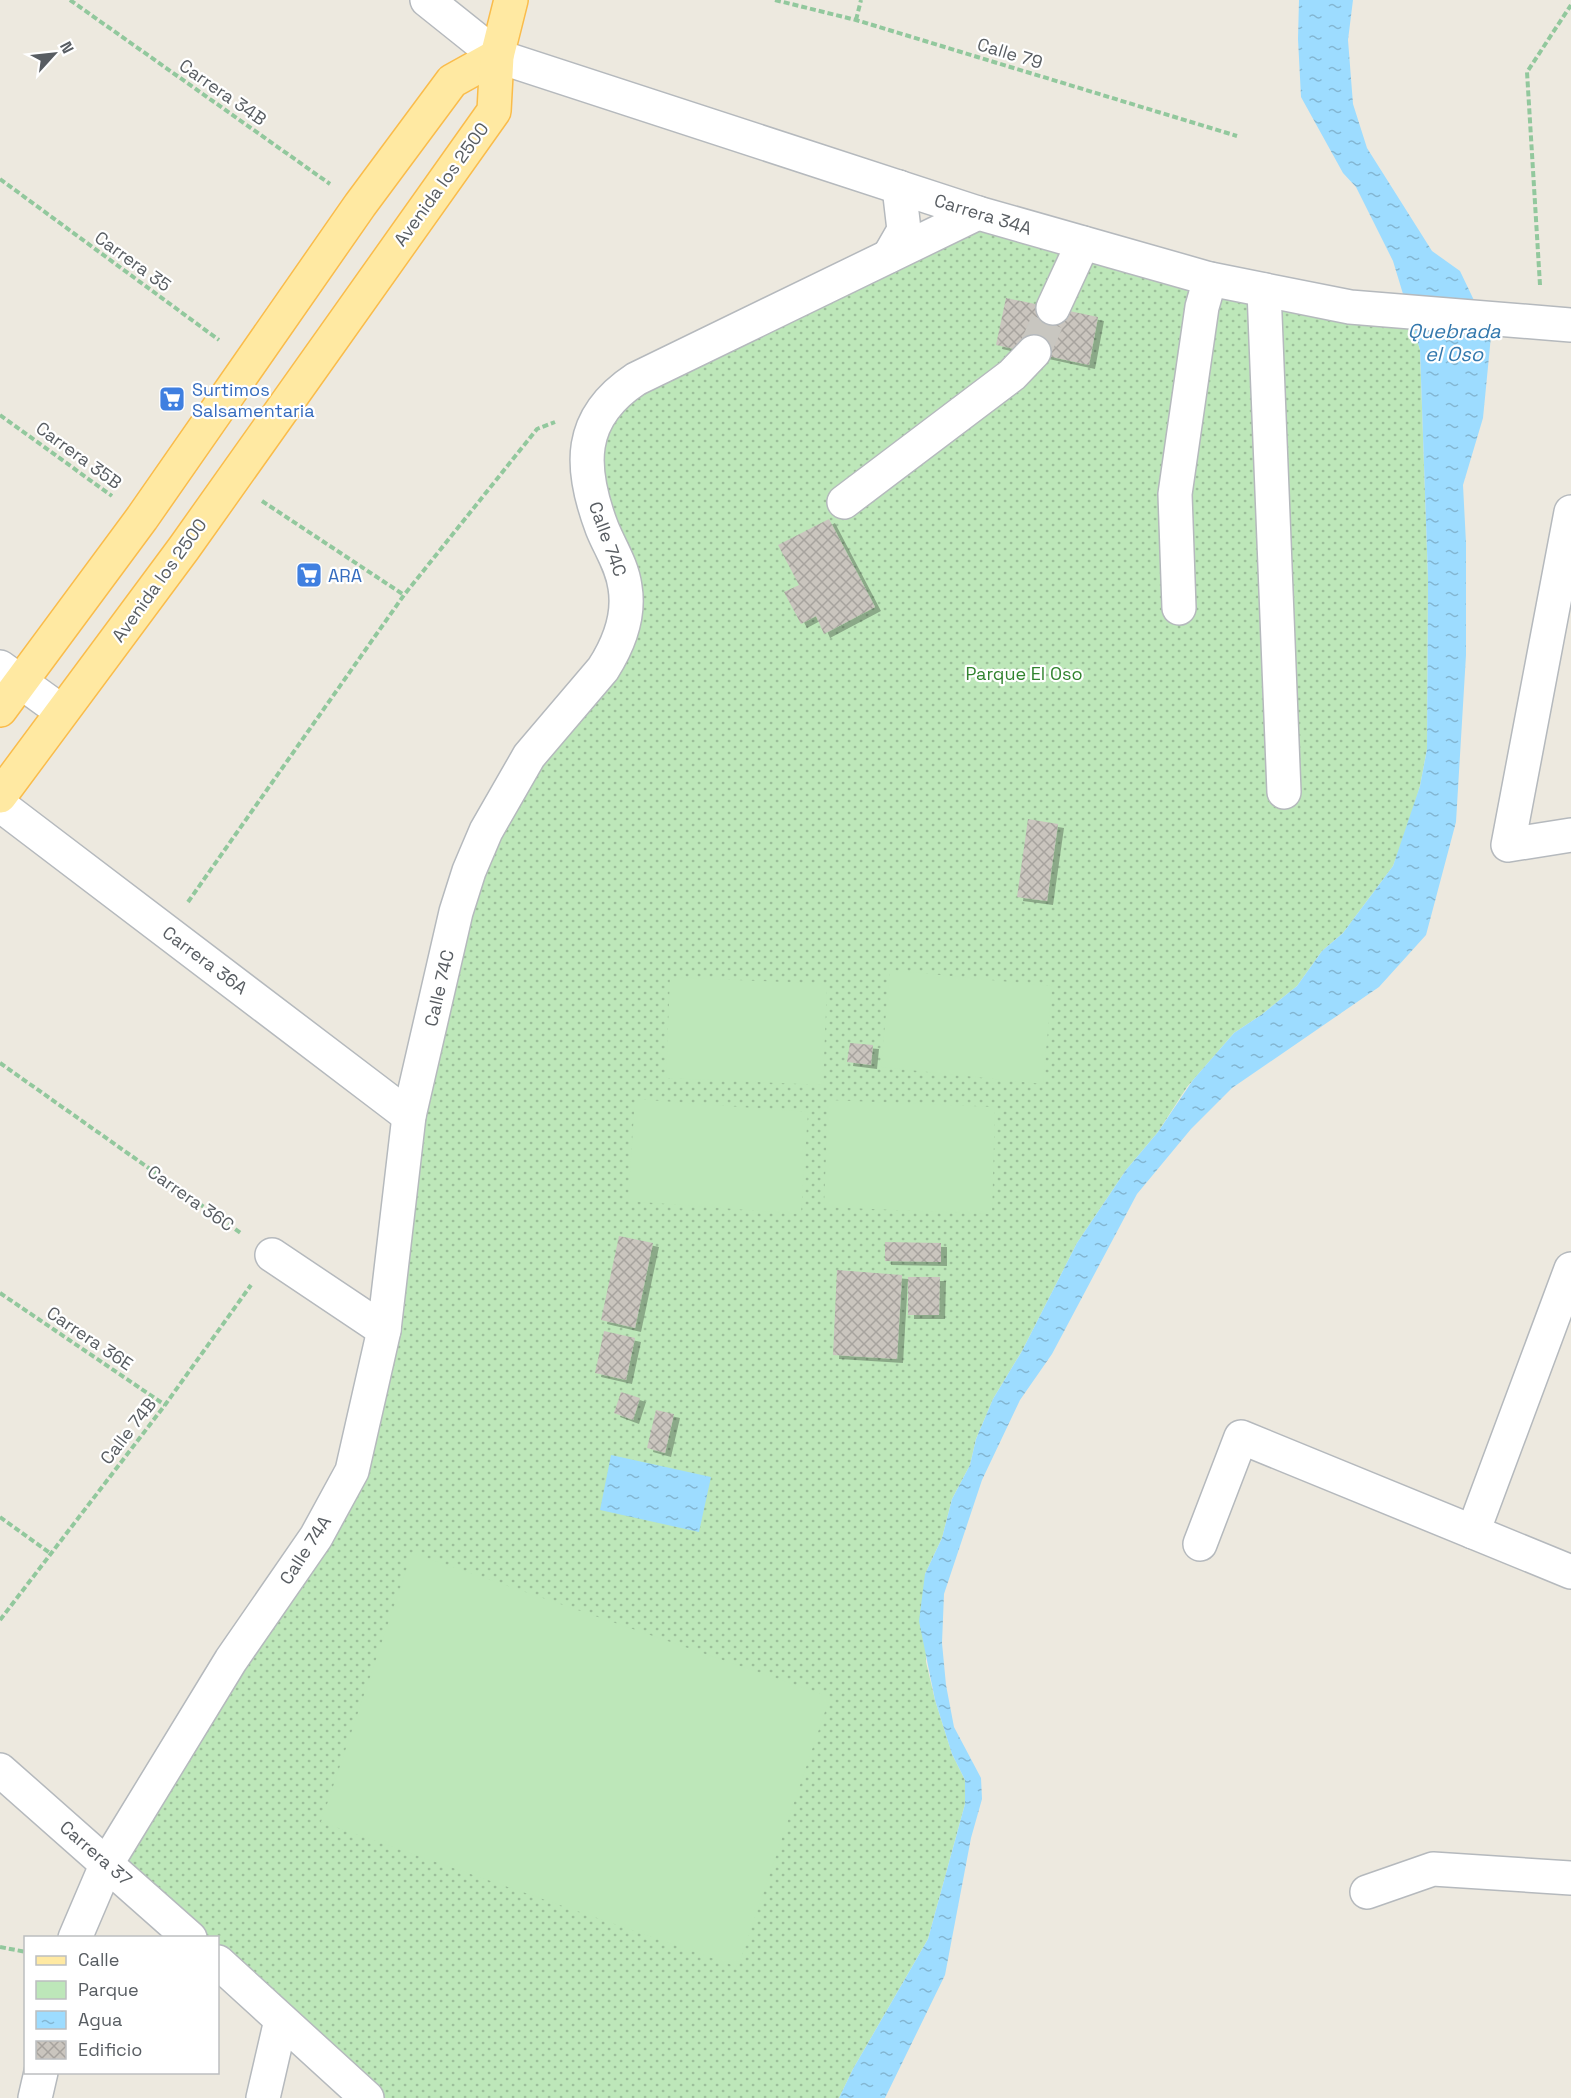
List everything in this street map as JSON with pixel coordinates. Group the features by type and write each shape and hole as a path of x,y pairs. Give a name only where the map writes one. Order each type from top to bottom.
{"main road":[{"name":"Avenida los 2500","path":"0,796 184,548 494,111 497,56 511,0"},
{"path":"0,710 10,674 142,518 360,205 452,81 497,56"}],"street":[{"name":"Carrera 34A","path":"427,0 497,56 978,213 1210,279 1350,307 1549,324"},
{"path":"889,256 904,230 899,187"},
{"name":"Calle 74C","path":"409,1116 456,912 469,871 486,831 529,756 603,669 613,654 625,622 626,597 622,572 603,530 588,473 587,445 600,413 615,394 636,379 978,213"},
{"path":"1053,308 1083,243"},
{"path":"1179,608 1175,494 1202,308 1210,279"},
{"path":"1264,290 1284,792"},
{"path":"844,502 1012,375 1034,352"},
{"path":"1571,512 1508,845 1571,835"},
{"path":"10,674 61,711"},
{"name":"Carrera 36A","path":"0,805 409,1116"},
{"name":"Calle 74A","path":"76,1936 107,1863 231,1660 316,1537 352,1470 384,1330 409,1116"},
{"path":"272,1255 384,1330"},
{"path":"1473,1532 1571,1269"},
{"path":"1200,1544 1240,1437 1571,1572"},
{"name":"Carrera 37","path":"0,1770 188,1936"},
{"path":"1367,1892 1433,1869 1571,1878"},
{"path":"219,1963 367,2098"},
{"path":"263,2098 282,2020"},
{"path":"35,2098 41,2074"}],"path":[{"name":"Carrera 34B","path":"70,0 360,205"},
{"name":"Calle 79","path":"775,0 856,20 1238,136"},
{"path":"856,20 861,0"},
{"path":"1549,324 1527,72 1571,5"},
{"name":"Carrera 35","path":"0,179 251,364"},
{"name":"Carrera 35B","path":"0,415 142,518"},
{"path":"167,932 404,596 537,429 558,421"},
{"path":"231,481 404,596"},
{"name":"Carrera 36C","path":"0,1063 272,1255"},
{"name":"Calle 74B","path":"0,1620 165,1405 272,1255"},
{"name":"Carrera 36E","path":"0,1293 165,1405"},
{"path":"0,1517 50,1553"},
{"path":"0,1947 24,1952"}],"green space":[{"name":"Parque El Oso","path":"978,213 1409,312 1420,350 1428,579 1427,749 1420,786 1408,826 1393,866 1343,933 1322,951 1297,986 1234,1033 1187,1087 1158,1132 1126,1170 1077,1243 1022,1351 993,1399 976,1439 970,1465 952,1499 942,1538 925,1574 926,1662 952,1754 965,1780 965,1804 928,1939 853,2069 839,2098 367,2098 219,1963 219,1936 189,1936 107,1863 352,1470 469,871 620,639 603,530 600,413"},
{"path":"890,970 1052,986 1043,1084 881,1067"},
{"path":"670,977 827,984 823,1085 666,1078"},
{"path":"635,1099 808,1112 801,1214 628,1201"},
{"path":"828,1100 995,1107 992,1214 824,1207"},
{"path":"412,1553 830,1697 738,1967 321,1822"}],"water":[{"name":"Quebrada el Oso","path":"1299,0 1353,0 1348,40 1353,104 1367,148 1432,251 1460,271 1491,336 1483,418 1463,485 1466,543 1466,655 1456,822 1426,935 1379,987 1232,1088 1191,1129 1137,1194 1052,1354 1020,1400 982,1480 944,1594 942,1643 946,1685 954,1727 981,1778 982,1799 971,1838 945,1975 885,2098 839,2098 853,2069 928,1939 965,1804 965,1780 952,1754 935,1700 919,1621 925,1574 942,1538 952,1499 970,1465 976,1439 993,1399 1022,1351 1077,1243 1126,1170 1158,1132 1193,1080 1234,1033 1297,986 1322,951 1343,933 1393,866 1420,786 1427,749 1428,579 1420,350 1393,261 1356,187 1343,173 1301,97 1298,39"},
{"path":"611,1455 711,1477 699,1532 600,1510"}],"building":[{"path":"1006,298 1098,317 1089,365 996,345"},
{"path":"829,519 875,607 824,634 816,616 801,624 784,592 799,585 778,545"},
{"path":"1028,819 1058,824 1047,901 1017,897"},
{"path":"850,1043 873,1045 871,1065 847,1062"},
{"path":"619,1236 653,1243 635,1328 601,1320"},
{"path":"885,1242 941,1243 941,1262 885,1261"},
{"path":"837,1270 902,1275 897,1359 833,1355"},
{"path":"908,1277 940,1277 939,1315 908,1315"},
{"path":"604,1331 635,1338 626,1380 595,1373"},
{"path":"621,1392 640,1398 633,1420 614,1413"},
{"path":"656,1410 674,1414 665,1453 647,1448"}],"tunnel":[{"path":"1034,352 1053,308"}],"place":[{"name":"Surtimos Salsamentaria","path":"172,399"},
{"name":"ARA","path":"309,575"}]}
